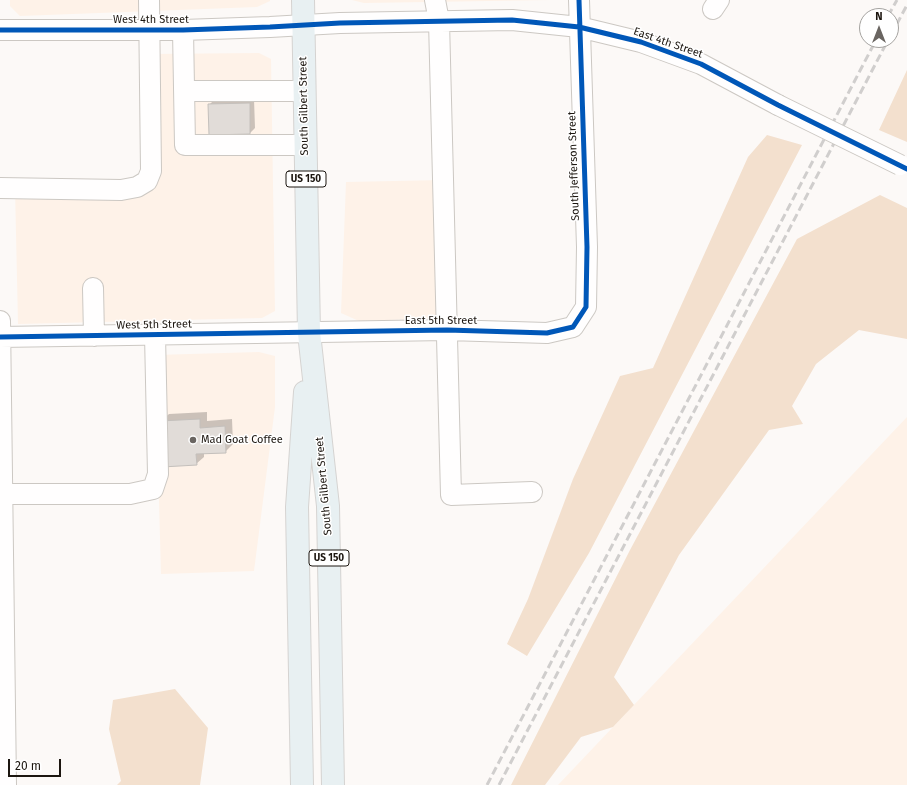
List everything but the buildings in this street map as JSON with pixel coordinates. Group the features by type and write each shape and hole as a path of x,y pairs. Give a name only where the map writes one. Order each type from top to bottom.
{"main road":[{"name":"South Gilbert Street","path":"302,0 309,332 328,506 333,785"},
{"name":"South Gilbert Street","path":"302,785 297,507 309,332"}],"street":[{"path":"0,188 121,190 136,188 147,181 151,171 149,0"},
{"path":"435,0 439,21 451,495 532,492"},
{"name":"South Jefferson Street","path":"573,327 586,307 587,255 579,0"},
{"name":"East 4th Street","path":"303,25 512,20 579,27 641,42 701,64 778,105 903,167"},
{"name":"West 4th Street","path":"0,30 183,30 303,25"},
{"path":"183,30 185,146 305,145"},
{"path":"185,90 304,91"},
{"path":"93,288 94,336"},
{"path":"0,321 6,785"},
{"name":"East 5th Street","path":"309,332 447,330 547,332 573,327"},
{"name":"West 5th Street","path":"0,337 309,332"},
{"path":"2,494 130,494 153,489 158,474 155,335"}],"shaded area":[{"path":"10,0 270,1 257,7 20,16 10,6"},
{"path":"352,0 551,0 364,3"},
{"path":"259,53 271,59 275,311 262,318 18,324 15,188 147,181 149,54"},
{"path":"907,70 907,142 879,130"},
{"path":"767,135 802,145 589,553 527,656 507,644 528,599 573,479 620,376 653,368 748,157"},
{"path":"443,180 447,318 359,321 341,313 346,182"},
{"path":"880,195 907,208 907,339 859,330 816,364 792,406 803,424 769,430 679,555 614,677 634,705 613,727 581,737 545,785 511,785 630,550 797,239"},
{"path":"259,352 275,356 275,407 254,571 161,574 155,355"},
{"path":"907,417 907,785 558,785 613,727"},
{"path":"175,689 208,728 200,785 117,785 121,781 109,729 113,700"}],"railway":[{"path":"892,8 897,0"},
{"path":"899,20 907,5"},
{"path":"487,785 872,48"},
{"path":"499,785 884,48"}],"cycle path":[{"path":"0,337 447,330 547,333 573,327 586,307 587,247 579,0"},
{"path":"0,30 183,30 340,23 512,20 579,27 641,42 701,64 778,105 907,169"}],"place":[{"name":"Mad Goat Coffee","path":"193,440"}]}
